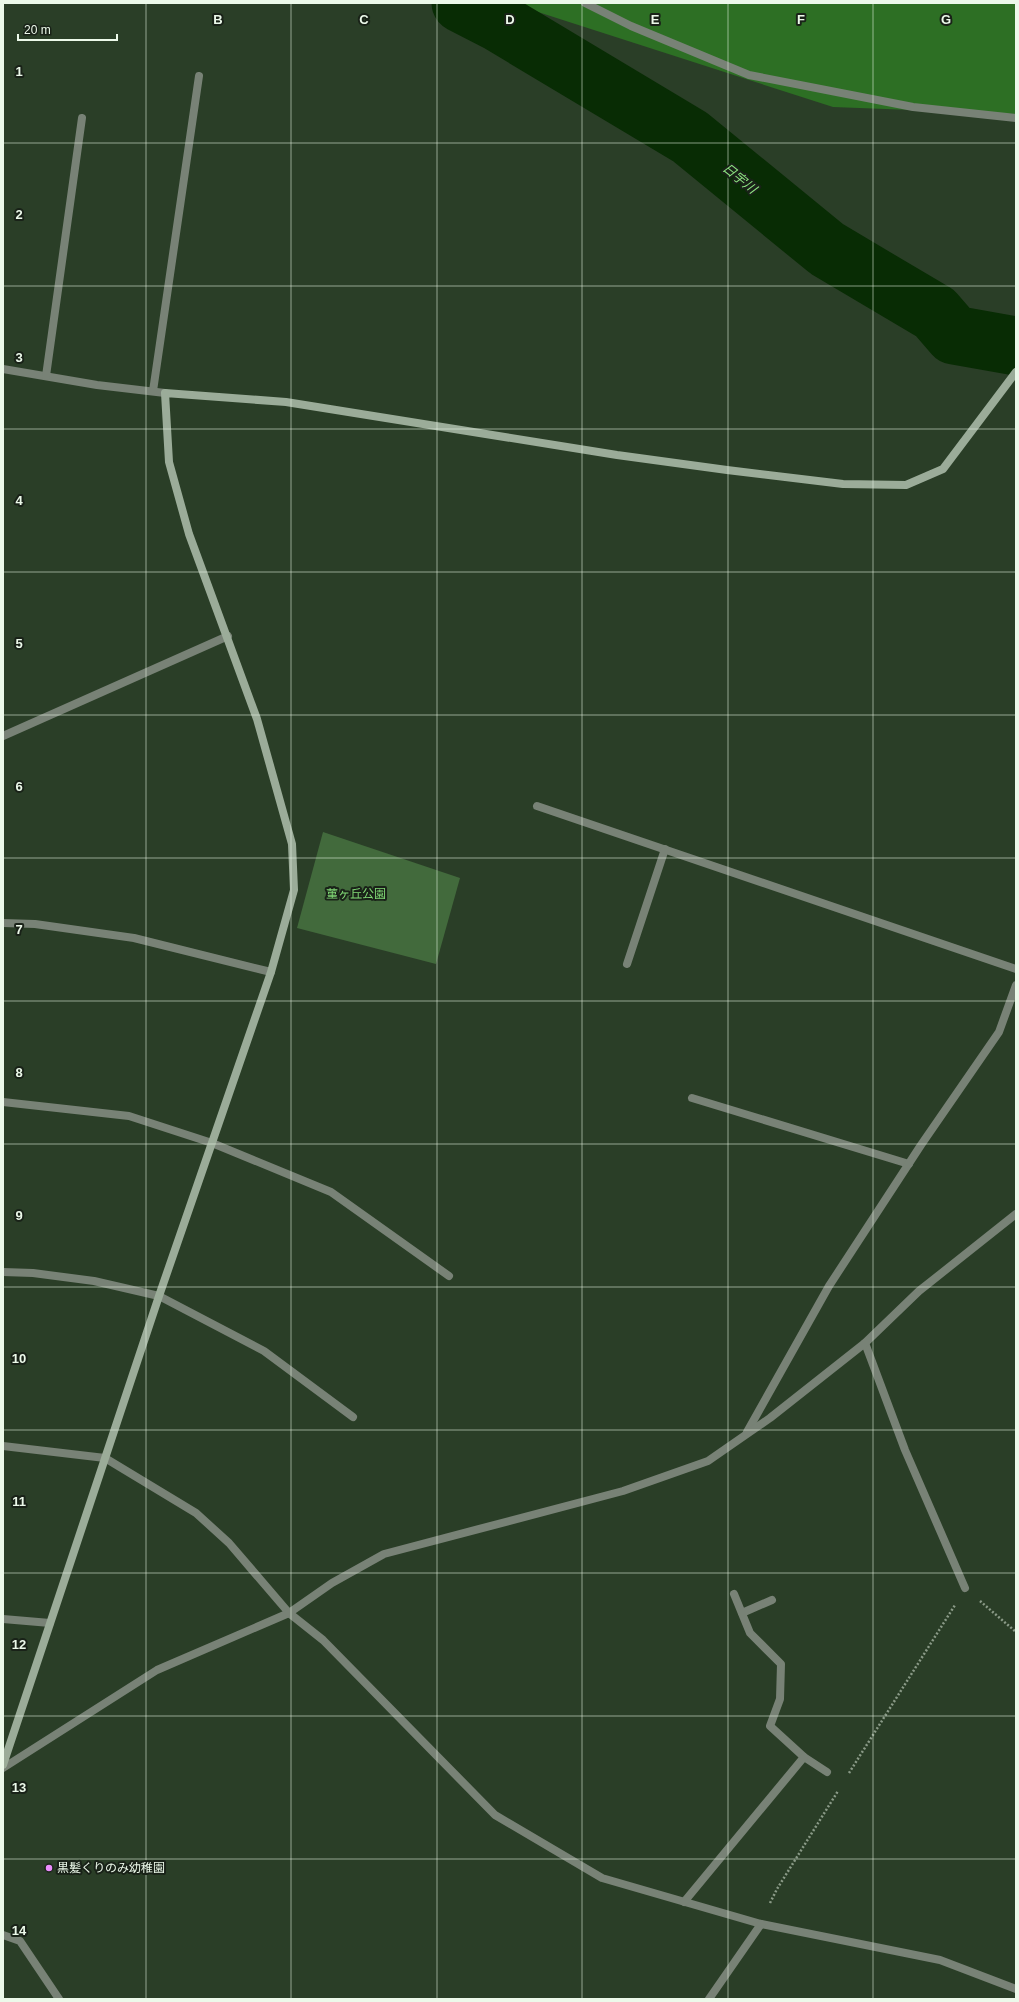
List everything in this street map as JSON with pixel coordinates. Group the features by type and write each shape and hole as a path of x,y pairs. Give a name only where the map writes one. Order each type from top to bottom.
{"street":[{"path":"585,3 631,26 749,75 913,107 1016,118"},
{"path":"153,391 199,76"},
{"path":"46,376 82,118"},
{"path":"3,369 97,385 165,393 286,402 617,455 843,484 906,485 943,469 1016,372"},
{"path":"3,1767 159,1296 271,972 294,890 292,844 257,719 228,636 189,534 169,462 165,393"},
{"path":"3,736 228,636"},
{"path":"537,806 1016,968"},
{"path":"627,964 665,849"},
{"path":"3,923 35,924 134,938 271,972"},
{"path":"745,1435 829,1286 909,1164 999,1032 1016,985"},
{"path":"692,1098 909,1164"},
{"path":"3,1102 129,1116 212,1143 331,1192 449,1276"},
{"path":"3,1767 157,1670 289,1613 332,1583 384,1554 623,1491 708,1461 770,1418 865,1343 919,1292 1016,1214"},
{"path":"3,1272 33,1273 94,1281 159,1296 264,1351 353,1418"},
{"path":"865,1343 905,1450 965,1588"},
{"path":"3,1446 105,1458 196,1513 229,1543 289,1613 323,1640 495,1815 602,1878 761,1924 940,1960 1016,1989"},
{"path":"734,1594 750,1633 781,1664 780,1699 770,1726 804,1757 827,1772"},
{"path":"742,1613 772,1600"},
{"path":"3,1619 50,1623"},
{"path":"684,1902 804,1757"},
{"path":"710,1999 761,1924"},
{"path":"3,1935 20,1941 59,1999"}],"path":[{"path":"848,1775 965,1588 1016,1632"},
{"path":"761,1924 777,1888 840,1788"}],"green space":[{"path":"510,3 1016,3 1016,114 833,107"},
{"name":"菫ヶ丘公園","path":"323,832 460,878 436,964 297,928"}],"waterway":[{"name":"日宇川","path":"461,3 498,22 690,137 827,249 935,313 954,335 1016,346"}],"place":[{"name":"黒髪くりのみ幼稚園","path":"49,1868"}]}
